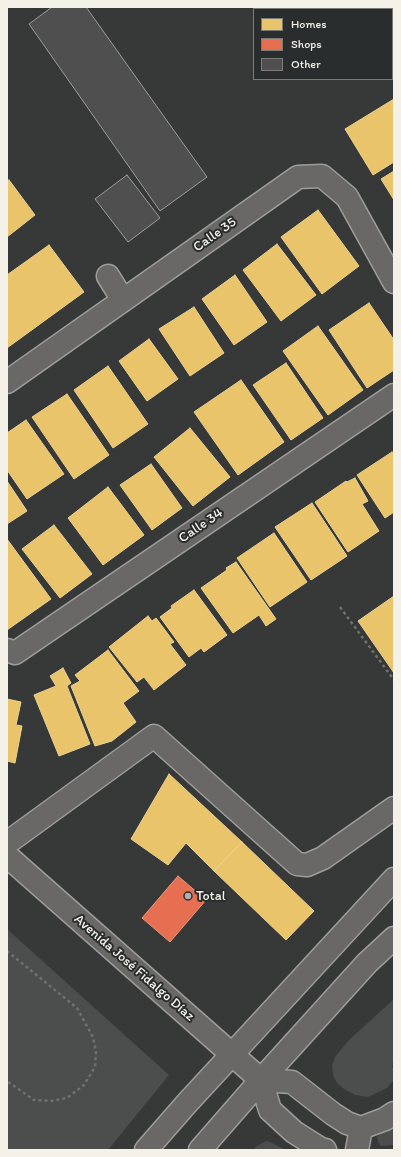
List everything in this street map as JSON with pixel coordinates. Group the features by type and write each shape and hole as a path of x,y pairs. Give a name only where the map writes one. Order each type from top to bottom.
{"street":[{"name":"Calle 35","path":"7,382 298,177 322,176 347,197 394,282"},
{"path":"108,276 124,300"},
{"name":"Calle 34","path":"7,650 15,653 394,395"},
{"path":"7,843 154,736 297,864 306,865 323,858 394,808"},
{"name":"Avenida José Fidalgo Díaz","path":"7,856 261,1080"},
{"path":"146,1150 394,879"},
{"path":"200,1150 261,1080 367,964 394,938"},
{"path":"261,1080 292,1082 333,1114 347,1123 361,1128 385,1119 394,1113"},
{"path":"261,1080 270,1110 294,1132 321,1149 326,1150"},
{"path":"357,1150 361,1128"}],"path":[{"path":"340,607 394,680"},
{"path":"7,951 77,1008 93,1037 96,1052 95,1067 84,1085 67,1098 51,1101 34,1100 7,1081"}],"shaded area":[{"path":"7,929 169,1075 108,1150 7,1150"},
{"path":"394,999 394,1057 392,1067 394,1068 394,1080 387,1088 368,1097 355,1095 337,1083 333,1075 332,1065 335,1057 348,1041"},
{"path":"394,1128 394,1145 381,1146 377,1137 381,1133"},
{"path":"266,1141 272,1143 286,1150 253,1150"}],"building: Homes":[{"path":"394,99 394,162 373,175 345,129"},
{"path":"394,171 394,200 381,179"},
{"path":"9,180 35,215 7,237 7,181"},
{"path":"318,210 359,266 322,294 281,237"},
{"path":"277,244 316,295 281,321 243,270"},
{"path":"49,245 84,292 7,348 7,275"},
{"path":"235,275 267,322 234,345 202,299"},
{"path":"369,303 394,340 394,370 367,388 329,330"},
{"path":"194,307 224,353 190,376 159,329"},
{"path":"318,326 363,390 328,415 283,351"},
{"path":"149,339 178,379 147,401 119,361"},
{"path":"286,363 323,418 291,440 253,385"},
{"path":"108,366 148,424 113,448 74,390"},
{"path":"241,380 284,442 238,475 194,412"},
{"path":"67,394 109,455 74,479 32,417"},
{"path":"26,420 64,474 27,499 7,470 7,433"},
{"path":"190,428 230,477 193,506 154,457"},
{"path":"392,452 394,455 394,512 385,518 357,475"},
{"path":"151,464 182,508 152,530 120,485"},
{"path":"355,478 368,501 362,504 379,531 348,552 315,502 346,481 347,482"},
{"path":"7,481 27,511 7,524"},
{"path":"108,487 144,535 103,565 68,518"},
{"path":"312,503 347,556 311,580 275,527"},
{"path":"54,525 92,574 60,598 22,549"},
{"path":"274,533 307,582 270,607 237,558"},
{"path":"7,539 51,599 7,630"},
{"path":"236,562 276,619 266,626 259,615 233,633 201,588"},
{"path":"194,590 227,635 204,652 201,648 189,657 160,617 172,608 171,606"},
{"path":"394,596 394,673 358,621"},
{"path":"148,616 152,621 156,618 174,642 170,644 186,665 154,690 144,677 137,682 109,647"},
{"path":"108,650 139,691 123,703 136,722 112,741 95,746 71,686 80,681 75,675"},
{"path":"63,668 71,683 67,686 90,744 59,756 34,695 56,686 50,676"},
{"path":"7,699 21,702 16,725 22,726 15,763 7,761"},
{"path":"169,774 242,842 214,871 186,843 168,865 131,839"},
{"path":"242,842 314,911 286,940 214,871"}],"building: Shops":[{"path":"178,876 206,900 170,942 142,918"}],"building: Other":[{"path":"52,7 86,7 207,177 160,211 29,24"},
{"path":"127,175 160,218 128,242 95,199"}],"place":[{"name":"Total","path":"188,896"}]}
